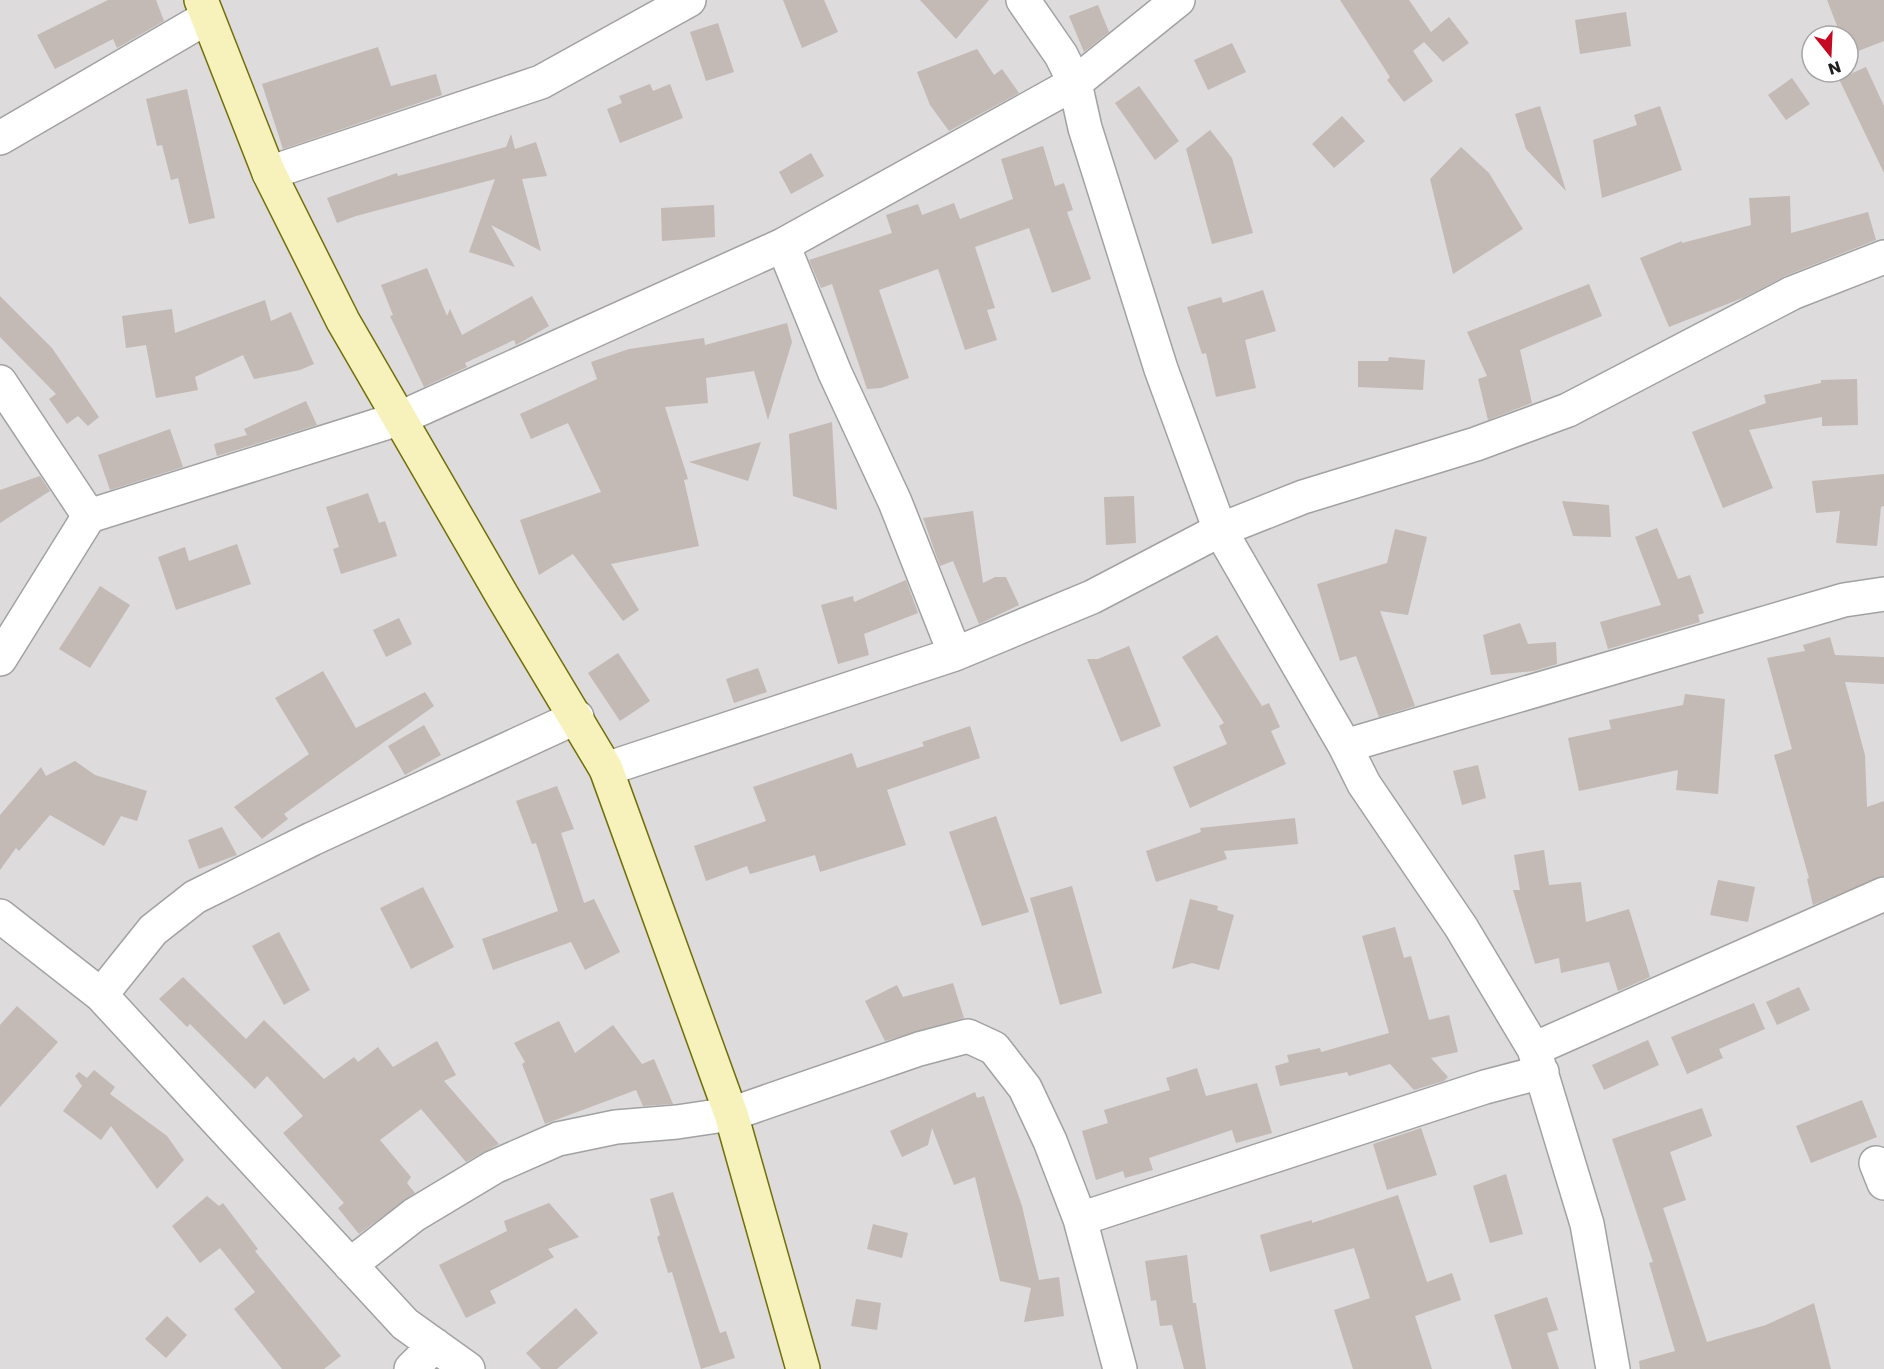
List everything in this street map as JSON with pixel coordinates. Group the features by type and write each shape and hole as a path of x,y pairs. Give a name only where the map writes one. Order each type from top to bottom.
{"street":[{"path":"268,173 541,82 689,0"},
{"path":"1023,0 1061,55 1075,83 1085,128 1161,369 1220,530 1346,746 1364,784 1461,927 1538,1060 1587,1224 1613,1369"},
{"path":"0,659 89,516 398,418 783,245 1075,83 1178,0"},
{"path":"0,138 203,9 268,173 343,321 606,769 731,1114 802,1369"},
{"path":"783,245 835,373 895,502 955,654"},
{"path":"606,769 955,654 1092,597 1220,530 1302,497 1476,444 1568,410 1792,293 1884,257"},
{"path":"0,382 89,516"},
{"path":"1346,746 1844,600 1884,594"},
{"path":"102,995 153,930 195,897 312,839 577,717"},
{"path":"1080,1219 1485,1087 1760,951 1884,894"},
{"path":"0,916 102,995 405,1324 468,1369"},
{"path":"350,1265 414,1215 494,1167 558,1139 616,1127 677,1122 731,1114 920,1049 968,1036 994,1048 1025,1088 1050,1141 1080,1219 1120,1369"},
{"path":"411,1369 435,1345"}],"shaded area":[{"path":"0,0 1884,0 1884,1369 0,1369"}],"building":[{"path":"108,0 156,0 164,21 117,48 113,39 55,69 37,35"},
{"path":"783,0 824,0 838,32 802,48"},
{"path":"920,0 989,0 956,39"},
{"path":"1340,0 1409,0 1431,32 1449,17 1469,43 1443,62 1424,42 1413,51 1433,81 1404,102 1387,80 1390,77"},
{"path":"1827,0 1884,0 1884,41 1860,50 1860,24 1836,24"},
{"path":"1098,5 1109,32 1084,52 1069,16"},
{"path":"1626,12 1631,46 1580,54 1575,20"},
{"path":"718,23 734,72 706,81 690,32"},
{"path":"1232,43 1246,72 1208,90 1194,60"},
{"path":"378,47 391,86 436,74 442,95 283,149 262,84"},
{"path":"977,49 994,75 1002,69 1019,93 949,131 930,105 917,72"},
{"path":"1866,67 1884,106 1884,173 1841,84 1860,84 1860,70"},
{"path":"1792,78 1810,104 1786,120 1768,95"},
{"path":"650,84 653,91 670,84 683,118 620,143 607,109 622,103 619,96"},
{"path":"1139,86 1179,141 1155,160 1115,103"},
{"path":"187,89 215,218 189,224 178,178 171,180 162,145 157,146 146,99"},
{"path":"1540,106 1566,191 1526,149 1515,114"},
{"path":"1660,106 1682,170 1602,198 1593,140 1637,125 1634,115"},
{"path":"1342,116 1365,141 1334,168 1312,144"},
{"path":"1210,130 1232,158 1253,233 1212,244 1186,149"},
{"path":"511,134 515,149 536,142 547,176 522,179 541,251 491,225 515,267 469,252 495,179 337,223 327,198 397,173 398,176 506,147"},
{"path":"1043,146 1055,186 1064,183 1073,210 1067,212 1091,279 1052,293 1029,228 975,247 995,308 987,310 997,340 965,350 938,269 879,290 909,378 881,388 867,389 832,284 821,288 809,260 892,233 886,215 918,204 922,215 954,203 960,219 1013,199 1001,159"},
{"path":"1461,147 1489,173 1523,229 1453,274 1430,179"},
{"path":"811,153 824,176 791,194 779,172"},
{"path":"1790,196 1791,233 1868,212 1876,240 1785,276 1745,297 1669,327 1640,258 1682,241 1682,243 1751,225 1749,198"},
{"path":"714,205 715,237 662,241 661,208"},
{"path":"427,268 447,316 450,309 462,335 532,296 549,326 516,345 514,340 465,363 467,367 424,387 390,316 393,315 381,285"},
{"path":"1589,284 1602,316 1520,350 1532,403 1488,420 1478,379 1487,376 1467,332"},
{"path":"1263,290 1276,331 1245,340 1256,388 1216,397 1206,353 1202,354 1187,307 1221,297 1223,303"},
{"path":"0,296 52,348 99,417 88,426 78,416 67,424 49,399 56,394 0,337"},
{"path":"265,300 271,321 291,312 314,364 300,370 254,379 243,355 195,377 198,390 156,398 146,345 126,348 122,316 172,309 175,333"},
{"path":"787,323 792,342 768,420 754,371 706,378 708,403 665,407 688,479 684,480 699,546 611,564 639,610 623,621 573,554 539,575 520,520 601,492 568,423 531,439 520,414 597,379 591,362 629,349 704,338 705,345"},
{"path":"1389,357 1425,360 1423,390 1358,387 1358,361 1388,361"},
{"path":"1857,379 1858,425 1822,426 1822,417 1749,430 1773,488 1723,508 1692,432 1766,403 1764,395 1821,383 1821,380"},
{"path":"306,401 317,425 217,456 214,444 247,435 244,429"},
{"path":"832,422 837,510 793,496 789,434"},
{"path":"170,429 183,467 110,490 98,455"},
{"path":"761,442 748,481 689,462"},
{"path":"1884,474 1884,506 1881,507 1877,546 1836,543 1840,511 1816,513 1812,481"},
{"path":"40,476 50,491 0,523 0,490"},
{"path":"368,493 379,523 385,521 397,556 341,574 333,549 339,547 326,507"},
{"path":"1134,496 1136,543 1106,545 1104,497"},
{"path":"1562,501 1609,505 1611,537 1573,536"},
{"path":"973,511 983,583 995,577 1006,577 1019,605 979,624 953,561 940,566 923,518"},
{"path":"1657,528 1678,579 1690,575 1704,613 1698,615 1700,622 1608,649 1600,622 1661,605 1635,537"},
{"path":"1395,529 1427,537 1408,615 1380,611 1415,706 1379,717 1356,656 1340,661 1317,584 1387,563"},
{"path":"237,544 251,584 176,610 158,557 185,547 189,561"},
{"path":"906,580 918,613 864,634 869,655 838,664 821,605 853,596 854,602"},
{"path":"100,586 130,605 90,668 59,649"},
{"path":"399,618 412,644 386,657 373,630"},
{"path":"1520,623 1528,644 1556,642 1557,664 1534,671 1491,675 1483,635"},
{"path":"1217,635 1262,706 1269,703 1280,727 1271,731 1286,764 1190,808 1173,767 1227,744 1219,726 1224,723 1182,657"},
{"path":"1830,637 1835,655 1884,657 1884,684 1845,682 1865,755 1867,807 1884,801 1884,876 1813,905 1807,879 1809,878 1774,755 1792,749 1767,658 1805,651 1803,645"},
{"path":"1129,646 1161,726 1121,742 1087,659 1098,659"},
{"path":"618,653 650,701 620,721 588,673"},
{"path":"758,668 767,692 734,703 726,679"},
{"path":"323,671 356,728 425,692 434,706 284,814 288,819 262,839 234,807 309,754 275,698"},
{"path":"1685,694 1725,699 1718,794 1676,790 1678,770 1579,791 1568,738 1611,729 1609,720 1683,705"},
{"path":"424,725 441,755 405,775 388,746"},
{"path":"970,726 980,758 887,790 906,845 820,872 815,855 750,874 747,866 706,881 694,846 766,821 753,787 852,753 857,768 924,746 922,742"},
{"path":"75,761 95,775 147,791 137,821 121,816 104,846 50,815 19,851 16,848 0,870 0,815 41,767 46,776"},
{"path":"1478,765 1486,798 1462,805 1453,771"},
{"path":"557,786 574,829 561,833 584,903 594,899 620,952 585,970 571,942 493,970 482,939 558,911 536,843 532,844 516,801"},
{"path":"996,816 1029,912 982,926 949,832"},
{"path":"1295,818 1298,844 1224,851 1227,859 1156,882 1146,851 1201,832 1200,828"},
{"path":"222,827 237,855 199,869 188,840"},
{"path":"1544,850 1549,885 1581,882 1586,922 1629,909 1650,977 1618,991 1609,962 1561,973 1559,958 1535,964 1513,890 1520,890 1514,855"},
{"path":"1718,880 1755,887 1748,922 1710,915"},
{"path":"1072,886 1102,993 1060,1005 1030,898"},
{"path":"423,887 454,947 411,969 380,908"},
{"path":"1190,899 1218,906 1217,910 1234,915 1219,970 1192,963 1172,969"},
{"path":"1395,927 1404,958 1411,956 1429,1020 1449,1015 1458,1052 1431,1058 1448,1077 1444,1081 1414,1090 1390,1064 1349,1076 1347,1072 1280,1086 1275,1066 1289,1062 1287,1055 1320,1048 1321,1052 1389,1033 1362,936"},
{"path":"279,932 310,990 284,1005 252,946"},
{"path":"183,977 246,1039 264,1020 324,1079 354,1057 358,1062 378,1047 393,1067 437,1041 456,1075 444,1081 499,1144 466,1162 421,1109 380,1140 411,1177 407,1183 415,1193 359,1234 338,1208 344,1203 283,1133 303,1116 267,1076 255,1089 190,1024 187,1027 159,999"},
{"path":"953,983 964,1018 885,1041 865,1001 897,985 903,997"},
{"path":"1799,987 1810,1010 1777,1025 1766,1002"},
{"path":"1754,1003 1765,1029 1719,1049 1723,1058 1687,1074 1671,1037"},
{"path":"17,1006 58,1042 0,1107 0,1025"},
{"path":"559,1021 575,1053 613,1025 642,1064 654,1059 673,1104 643,1106 636,1090 545,1124 522,1064 525,1062 514,1043"},
{"path":"1648,1040 1659,1065 1604,1090 1592,1065"},
{"path":"1197,1068 1206,1096 1257,1083 1272,1133 1236,1143 1232,1130 1149,1158 1153,1170 1125,1178 1123,1171 1096,1180 1082,1131 1108,1123 1104,1110 1170,1090 1166,1078"},
{"path":"94,1070 115,1087 110,1094 167,1136 184,1160 157,1189 111,1126 101,1140 63,1111 82,1086 75,1076 79,1072 87,1078"},
{"path":"975,1092 977,1098 984,1096 1022,1206 1039,1280 1059,1277 1064,1316 1024,1322 1031,1288 1000,1281 975,1177 954,1185 932,1128 928,1145 902,1157 890,1131"},
{"path":"1862,1100 1877,1137 1811,1163 1796,1126"},
{"path":"1702,1108 1712,1136 1670,1152 1686,1200 1663,1208 1707,1342 1766,1325 1814,1303 1831,1369 1640,1369 1639,1361 1675,1351 1649,1263 1653,1262 1612,1139"},
{"path":"1421,1128 1437,1175 1387,1190 1373,1144"},
{"path":"1506,1174 1523,1234 1490,1243 1473,1186"},
{"path":"673,1192 720,1333 726,1331 735,1358 701,1369 672,1272 668,1273 657,1237 660,1235 650,1199"},
{"path":"1398,1195 1427,1282 1452,1273 1461,1300 1415,1316 1432,1369 1353,1369 1334,1310 1370,1298 1354,1248 1270,1272 1260,1235 1312,1220 1312,1223"},
{"path":"207,1196 219,1206 223,1203 258,1249 255,1251 341,1356 324,1369 282,1369 234,1309 255,1292 220,1248 200,1263 172,1226"},
{"path":"549,1203 579,1237 548,1249 554,1257 490,1291 496,1303 466,1318 439,1265 507,1231 504,1221"},
{"path":"873,1224 908,1233 902,1258 867,1249"},
{"path":"1187,1255 1193,1303 1196,1303 1206,1369 1184,1369 1172,1325 1160,1326 1156,1300 1151,1301 1145,1261"},
{"path":"1547,1297 1558,1330 1547,1333 1559,1369 1512,1369 1494,1315"},
{"path":"856,1299 881,1303 877,1330 851,1326"},
{"path":"576,1308 598,1333 557,1369 541,1369 526,1353"},
{"path":"167,1316 187,1335 166,1358 145,1339"}]}
